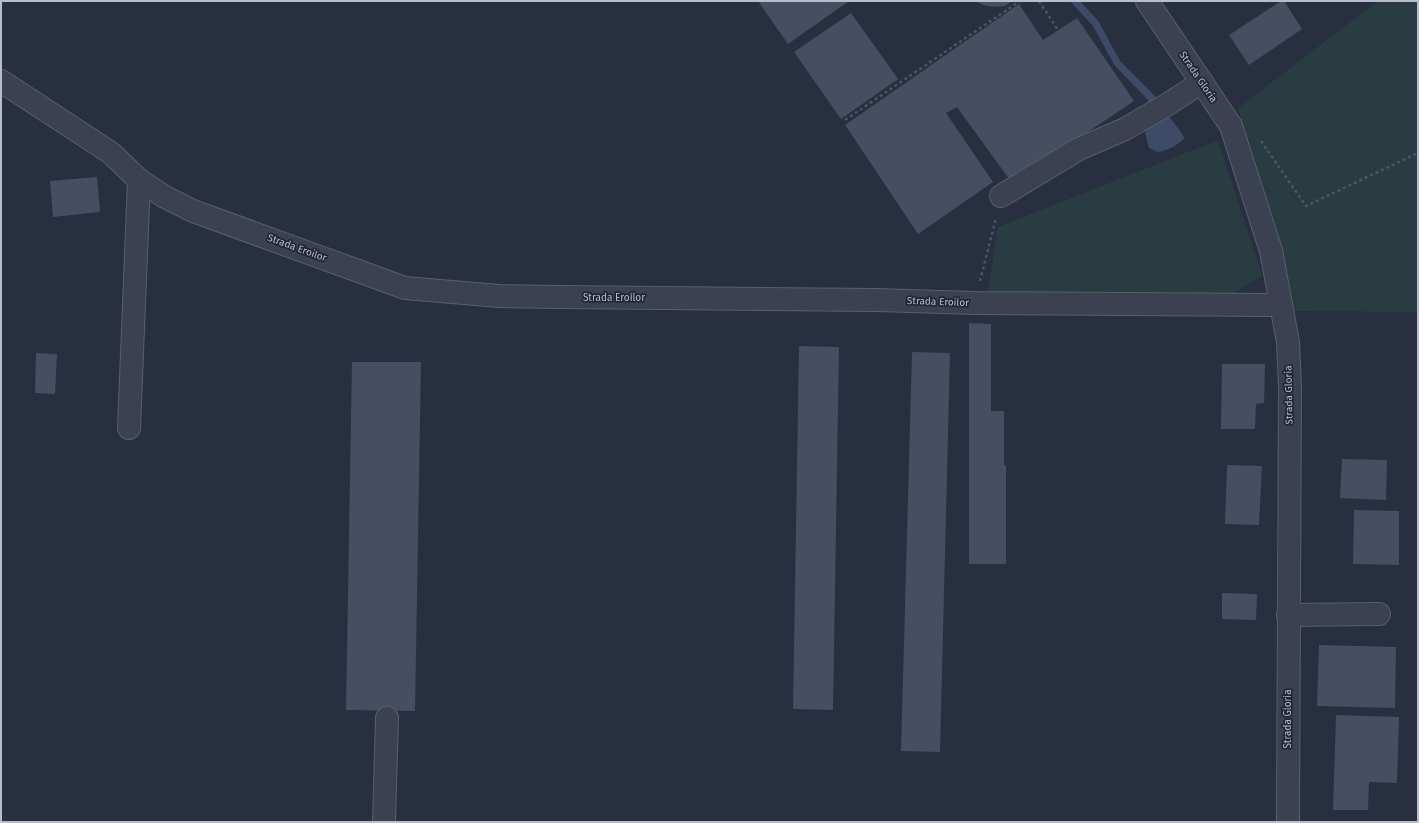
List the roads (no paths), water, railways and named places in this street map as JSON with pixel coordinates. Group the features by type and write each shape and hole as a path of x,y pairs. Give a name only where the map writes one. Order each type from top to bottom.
{"street":[{"name":"Strada Gloria","path":"1147,1 1231,126 1271,252 1282,305 1288,342 1290,386 1288,822"},
{"name":"Strada Eroilor","path":"1,81 111,153 139,180 165,197 193,211 405,288 499,296 546,297 876,300 975,303 1282,305"},
{"path":"1001,196 1079,149 1125,129 1202,82"},
{"path":"129,428 139,180"},
{"path":"1288,614 1379,614"},
{"path":"384,822 387,718"}],"water":[{"path":"1070,1 1080,1 1099,22 1120,61 1154,95 1185,138 1182,141 1166,150 1158,152 1149,148 1145,133 1149,120 1148,100 1115,66 1093,26"}]}
